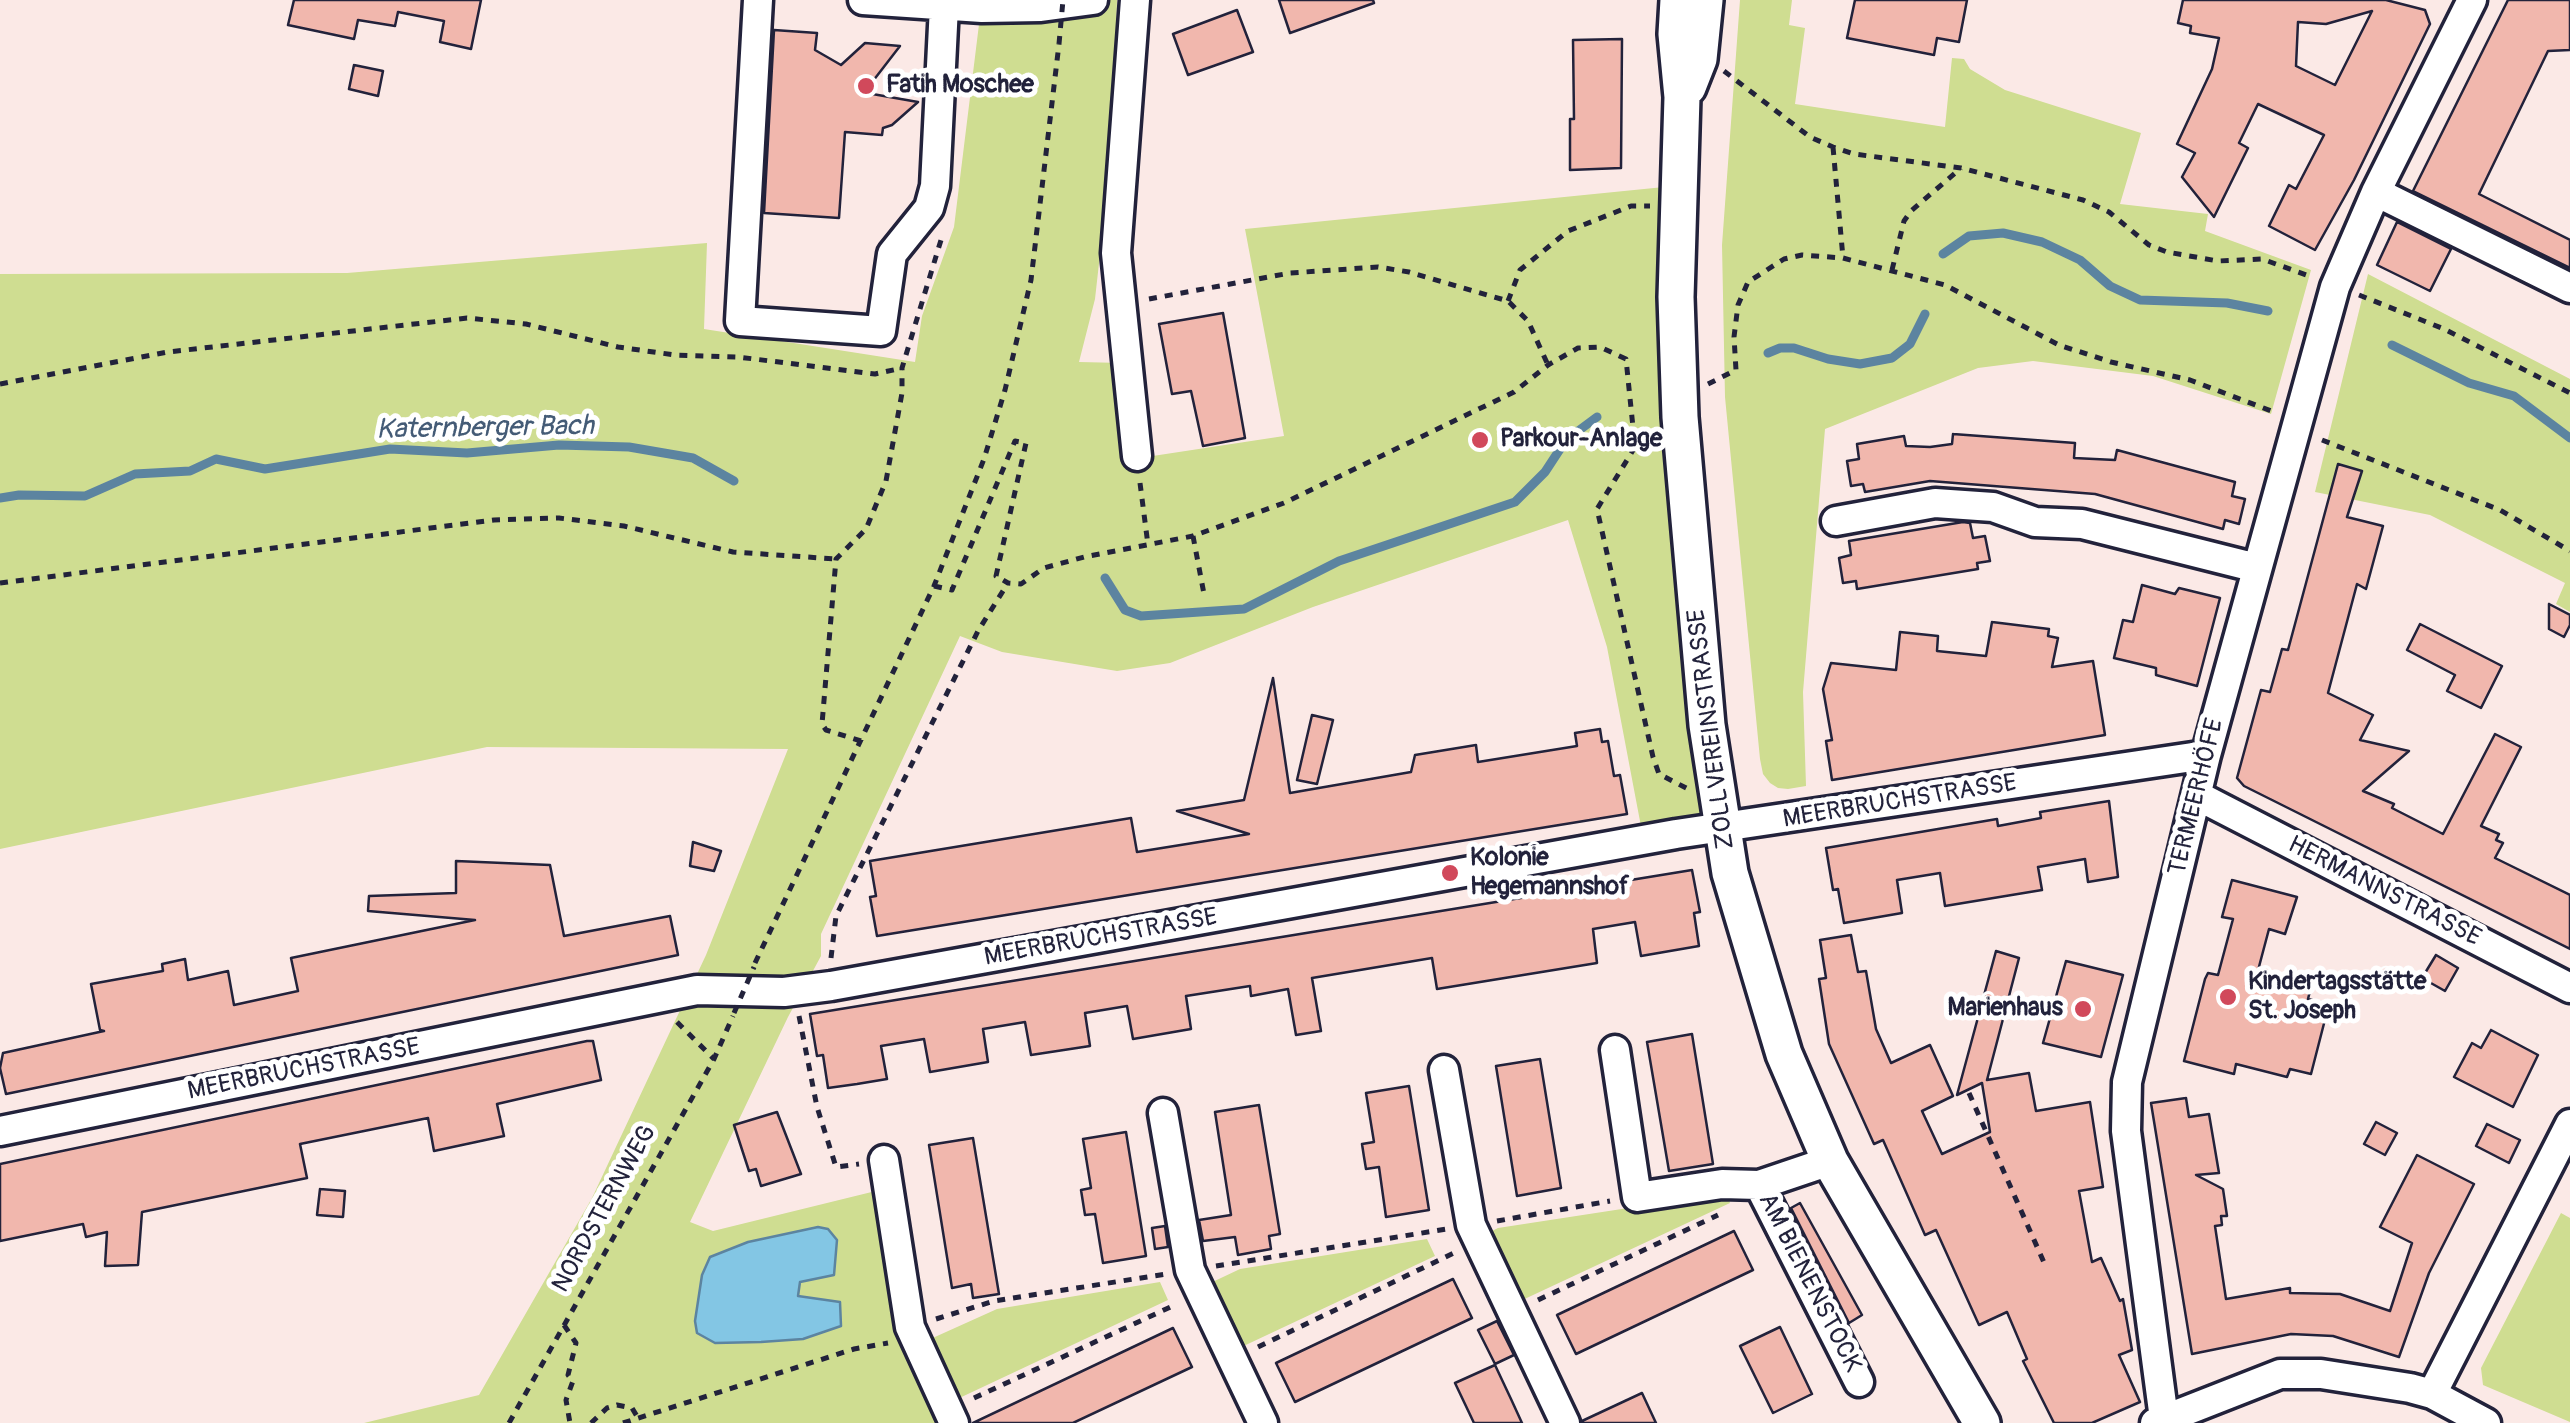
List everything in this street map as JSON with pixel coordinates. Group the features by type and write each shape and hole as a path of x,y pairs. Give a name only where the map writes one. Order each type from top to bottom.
{"main road":[{"name":"ZOLLVEREINSTRASSE","path":"1678,0 1682,96 1676,297 1679,385 1686,495 1721,828 1747,936 1784,1054 1830,1161 1982,1423"},
{"name":"ZOLLVEREINSTRASSE","path":"1682,96 1699,58 1705,0"}],"street":[{"path":"758,0 740,321 881,331 892,254 929,208 935,186 944,6"},
{"path":"864,0 1041,7 1093,0"},
{"path":"1135,0 1116,253 1137,456"},
{"name":"TERMEERHÖFE","path":"2160,1421 2126,1131 2127,1082 2206,756 2334,287 2376,192 2472,0"},
{"path":"2376,192 2570,288"},
{"path":"1836,521 1935,503 1993,507 2035,522 2082,524 2257,568"},
{"name":"MEERBRUCHSTRASSE","path":"0,1131 698,990 784,992 831,986 1721,828 2206,756"},
{"name":"HERMANNSTRASSE","path":"2198,796 2570,988"},
{"path":"1615,1050 1637,1196"},
{"path":"1444,1070 1474,1234 1565,1423"},
{"path":"1163,1113 1195,1281 1263,1423"},
{"path":"2432,1394 2570,1124"},
{"path":"884,1160 912,1331 951,1417"},
{"name":"AM BIENENSTOCK","path":"1637,1196 1722,1184 1759,1184 1830,1161"},
{"name":"AM BIENENSTOCK","path":"1759,1184 1859,1382"},
{"path":"2160,1421 2280,1374 2321,1374 2432,1394 2486,1423"}],"path":[{"name":"NORDSTERNWEG","path":"509,1423 714,1058 934,586 984,458 1020,332 1039,227 1063,0"},
{"path":"1699,58 1728,72 1810,137 1833,147 1854,154 1961,168 2083,200 2110,212 2149,245 2168,252 2218,262 2262,259 2428,322 2570,394"},
{"path":"1833,147 1843,258"},
{"path":"1892,270 1904,222 1911,211 1961,168"},
{"path":"1508,302 1520,270 1568,231 1630,206 1679,206"},
{"path":"1679,385 1716,382 1736,370 1738,305 1748,282 1762,270 1802,255 1843,258 1945,285 2060,345 2111,362 2190,380 2269,409 2328,444 2500,510 2570,551"},
{"path":"1120,305 1290,272 1378,268 1408,272 1508,302 1528,321 1548,365"},
{"path":"0,384 168,352 467,318 526,324 618,347 675,356 738,357 874,374 902,368 902,392 886,481 866,529 836,559 822,724 826,730 861,741"},
{"path":"934,586 952,590 1015,440 1026,444 996,576 1008,583 1021,584 1044,568 1192,536 1238,522 1324,486 1514,392 1578,348 1600,347 1626,359 1635,447 1597,510 1659,774 1694,793 1715,790"},
{"path":"1137,456 1148,545"},
{"path":"0,583 494,520 559,518 624,526 734,552 836,559"},
{"path":"1192,536 1204,594"},
{"path":"831,986 836,916 978,631 1008,583"},
{"path":"784,992 802,1021 816,1107 836,1167 884,1160"},
{"path":"653,999 714,1058"},
{"path":"1969,1093 2046,1267"},
{"name":"AM BIENENSTOCK","path":"1512,1311 1741,1204 1759,1184"},
{"path":"623,1423 994,1302 1195,1281 1474,1234 1637,1196"},
{"path":"1232,1358 1364,1297 1474,1234"},
{"path":"951,1417 1195,1281"},
{"path":"564,1325 576,1343 568,1375 573,1381 566,1400 570,1423"},
{"path":"591,1423 607,1408 617,1405 632,1408 638,1418"}],"green space":[{"path":"982,0 1117,0 1113,138 1095,299 1079,362 1123,363 1133,459 1284,436 1245,229 1674,186 1719,827 1643,837 1607,647 1568,520 1313,607 1170,663 1117,671 1002,652 960,636 821,934 821,956 690,1222 713,1231 892,1187 926,1341 997,1309 1160,1282 1168,1300 953,1401 962,1423 364,1423 479,1395 592,1198 706,955 788,749 487,747 0,849 0,274 347,273 707,243 704,329 915,362 922,316 954,227"},
{"path":"1740,0 1792,0 1789,25 1805,28 1795,104 1945,127 1952,58 1964,59 1970,69 2005,90 2141,133 2120,204 2208,214 2205,231 2311,270 2271,414 2153,376 2033,361 1978,368 1825,429 1803,692 1806,786 1788,789 1770,783 1760,759 1725,397 1722,245"},
{"path":"2368,274 2570,379 2570,612 2556,604 2565,583 2430,515 2315,492"},
{"path":"1726,1193 1730,1203 1516,1303 1484,1235 1498,1228"},
{"path":"2561,1213 2570,1218 2570,1422 2483,1385 2481,1368"},
{"path":"1427,1239 1435,1256 1233,1351 1204,1286 1240,1269"}],"water":[{"path":"818,1227 828,1229 837,1240 834,1275 800,1282 798,1296 840,1302 841,1326 803,1339 761,1342 715,1343 697,1333 695,1321 702,1275 710,1257 748,1242"}],"building":[{"path":"294,0 481,0 471,49 440,42 444,21 398,12 395,26 358,20 354,39 288,25"},
{"path":"1279,0 1373,0 1374,3 1290,33"},
{"path":"1855,0 1967,0 1959,42 1937,38 1934,55 1847,38"},
{"path":"2183,0 2386,0 2425,10 2430,24 2354,180 2315,250 2269,226 2289,185 2296,189 2324,135 2258,104 2239,143 2248,148 2214,217 2182,177 2195,153 2177,144 2212,69 2219,38 2190,33 2191,26 2178,23","holes":["2372,11 2335,85 2296,66 2298,22 2326,24"]},
{"path":"2508,0 2570,0 2570,50 2548,51 2479,194 2570,240 2570,268 2413,191"},
{"path":"1237,10 1253,52 1188,75 1173,34"},
{"path":"774,30 817,33 815,50 841,65 865,43 900,46 861,92 918,102 883,128 882,135 845,132 839,218 764,213"},
{"path":"1622,39 1621,168 1570,170 1573,40"},
{"path":"354,65 383,71 378,96 349,89"},
{"path":"2397,222 2451,249 2430,291 2377,265"},
{"path":"1223,313 1245,438 1203,446 1191,391 1172,394 1159,324"},
{"path":"1953,434 2075,443 2074,458 2115,460 2117,450 2235,482 2232,496 2245,499 2239,524 2225,520 2223,529 2095,494 1930,481 1865,492 1863,484 1851,486 1847,461 1859,459 1857,444 1904,436 1906,446 1930,447 1952,444"},
{"path":"2338,464 2362,471 2347,517 2383,526 2366,589 2357,584 2328,693 2373,715 2360,740 2409,751 2363,791 2394,804 2392,808 2443,834 2495,734 2521,747 2481,826 2499,834 2496,840 2503,843 2495,858 2570,895 2570,949 2244,786 2237,778 2261,690 2270,692 2282,649 2288,650"},
{"path":"1970,523 1973,538 1985,536 1990,561 1977,563 1978,569 1857,589 1856,581 1843,583 1839,558 1851,555 1849,541"},
{"path":"2142,585 2175,594 2179,588 2220,598 2197,686 2156,675 2156,668 2114,658 2123,620 2133,622"},
{"path":"2549,604 2570,615 2564,637 2549,629"},
{"path":"1992,622 2049,629 2048,636 2058,638 2052,667 2093,661 2105,735 1832,780 1826,741 1832,740 1823,689 1831,663 1896,670 1900,632 1938,636 1937,651 1986,656"},
{"path":"2420,624 2502,666 2481,708 2447,691 2455,675 2407,650"},
{"path":"1273,678 1290,793 1411,772 1415,755 1476,745 1478,762 1577,746 1575,733 1600,729 1602,742 1608,741 1614,776 1620,775 1627,814 877,936 870,897 876,896 870,861 1131,818 1137,852 1249,834 1177,811 1244,800"},
{"path":"1312,715 1333,720 1317,784 1297,780"},
{"path":"2109,801 2118,877 2088,882 2085,859 2038,867 2042,890 1945,906 1940,873 1897,880 1902,913 1844,923 1826,848 1997,819 1998,826 2041,818 2040,812"},
{"path":"693,842 721,851 714,871 690,866"},
{"path":"456,861 550,865 564,936 670,916 678,955 6,1094 0,1068 3,1053 104,1031 100,1030 91,984 163,971 162,964 185,959 188,980 228,971 234,1005 298,991 291,958 475,920 368,911 369,896 456,893"},
{"path":"1692,870 1700,912 1694,913 1699,946 1641,956 1635,922 1593,929 1597,963 1437,989 1432,958 1312,978 1321,1031 1296,1035 1288,989 1251,996 1250,986 1186,996 1191,1029 1133,1039 1127,1006 1085,1013 1090,1046 1031,1055 1025,1022 983,1029 988,1062 930,1072 924,1039 881,1046 887,1079 857,1084 828,1088 823,1055 817,1056 810,1014"},
{"path":"2232,880 2297,897 2285,934 2269,929 2256,978 2310,991 2308,999 2329,1004 2311,1074 2290,1069 2287,1077 2236,1064 2234,1074 2184,1061 2205,979 2208,973 2218,975 2233,919 2222,917"},
{"path":"1851,935 1858,972 1866,971 1876,1029 1891,1063 1930,1045 1953,1096 1922,1111 1942,1154 1990,1132 1982,1083 1957,1095 1996,951 2019,958 1987,1080 2029,1073 2036,1111 2090,1102 2103,1187 2079,1191 2092,1262 2101,1258 2120,1301 2123,1299 2132,1350 2119,1355 2140,1402 2092,1423 2054,1423 2023,1361 2027,1359 2007,1312 1979,1325 1936,1230 1925,1235 1883,1140 1874,1144 1829,1044 1819,979 1826,978 1820,940"},
{"path":"2436,955 2458,968 2445,991 2422,978"},
{"name":"Marienhaus","path":"2066,961 2123,975 2101,1057 2043,1043"},
{"path":"2491,1030 2538,1055 2513,1107 2454,1077 2472,1043 2481,1048"},
{"path":"1692,1034 1713,1164 1669,1171 1647,1042"},
{"path":"593,1041 601,1080 497,1104 504,1136 434,1151 428,1118 300,1144 307,1178 142,1212 138,1265 105,1266 107,1232 86,1237 83,1224 0,1241 0,1164"},
{"path":"1540,1059 1561,1188 1517,1196 1496,1066"},
{"path":"1409,1086 1429,1210 1386,1217 1379,1167 1366,1169 1364,1157 1362,1144 1374,1142 1366,1093"},
{"path":"2186,1098 2189,1117 2209,1114 2219,1173 2196,1175 2223,1189 2227,1216 2221,1216 2222,1225 2215,1226 2226,1299 2290,1288 2290,1293 2340,1294 2390,1311 2412,1243 2380,1227 2417,1155 2474,1184 2429,1273 2399,1357 2333,1336 2291,1334 2192,1354 2151,1103"},
{"path":"1259,1105 1280,1234 1269,1236 1271,1249 1238,1255 1235,1237 1203,1241 1199,1220 1231,1215 1215,1112"},
{"path":"777,1112 801,1174 761,1186 756,1169 749,1171 734,1125"},
{"path":"2376,1122 2397,1133 2385,1155 2364,1144"},
{"path":"2487,1124 2520,1140 2509,1163 2476,1146"},
{"path":"1126,1132 1146,1256 1103,1263 1095,1214 1085,1215 1081,1190 1091,1188 1083,1139"},
{"path":"973,1138 999,1294 973,1298 971,1284 952,1288 929,1145"},
{"path":"320,1189 345,1191 343,1217 317,1215"},
{"path":"1800,1203 1862,1315 1849,1323 1791,1208"},
{"path":"1165,1226 1168,1247 1155,1249 1152,1228"},
{"path":"1734,1231 1753,1270 1576,1354 1557,1315"},
{"path":"1453,1279 1472,1318 1295,1402 1276,1363"},
{"path":"1497,1321 1514,1355 1495,1364 1478,1330"},
{"path":"1780,1327 1812,1394 1773,1413 1740,1346"},
{"path":"1173,1328 1192,1367 1073,1423 973,1423"},
{"path":"1495,1365 1522,1423 1474,1423 1455,1383"},
{"path":"1642,1393 1656,1423 1582,1423 1582,1421"}],"waterway":[{"name":"Katernberger Bach","path":"1943,254 1969,236 2003,233 2042,242 2080,260 2110,286 2140,300 2227,303 2268,311"},
{"name":"Katernberger Bach","path":"1768,353 1794,348 1860,364 1892,358 1910,344 1925,314"},
{"name":"Katernberger Bach","path":"2392,345 2469,383 2514,396 2570,438"},
{"name":"Katernberger Bach","path":"1105,578 1125,610 1141,616 1244,609 1339,561 1515,502 1545,472 1566,440 1597,417"},
{"name":"Katernberger Bach","path":"0,498 85,496 135,474 190,471 216,459 265,469 390,449 467,453 559,445 629,447 693,458 734,481"}],"place":[{"name":"Fatih Moschee","path":"866,86"},
{"name":"Parkour-Anlage","path":"1480,440"},
{"name":"Kolonie Hegemannshof","path":"1450,873"},
{"name":"Kindertagsstätte St. Joseph","path":"2228,997"},
{"name":"Marienhaus","path":"2083,1009"}]}
